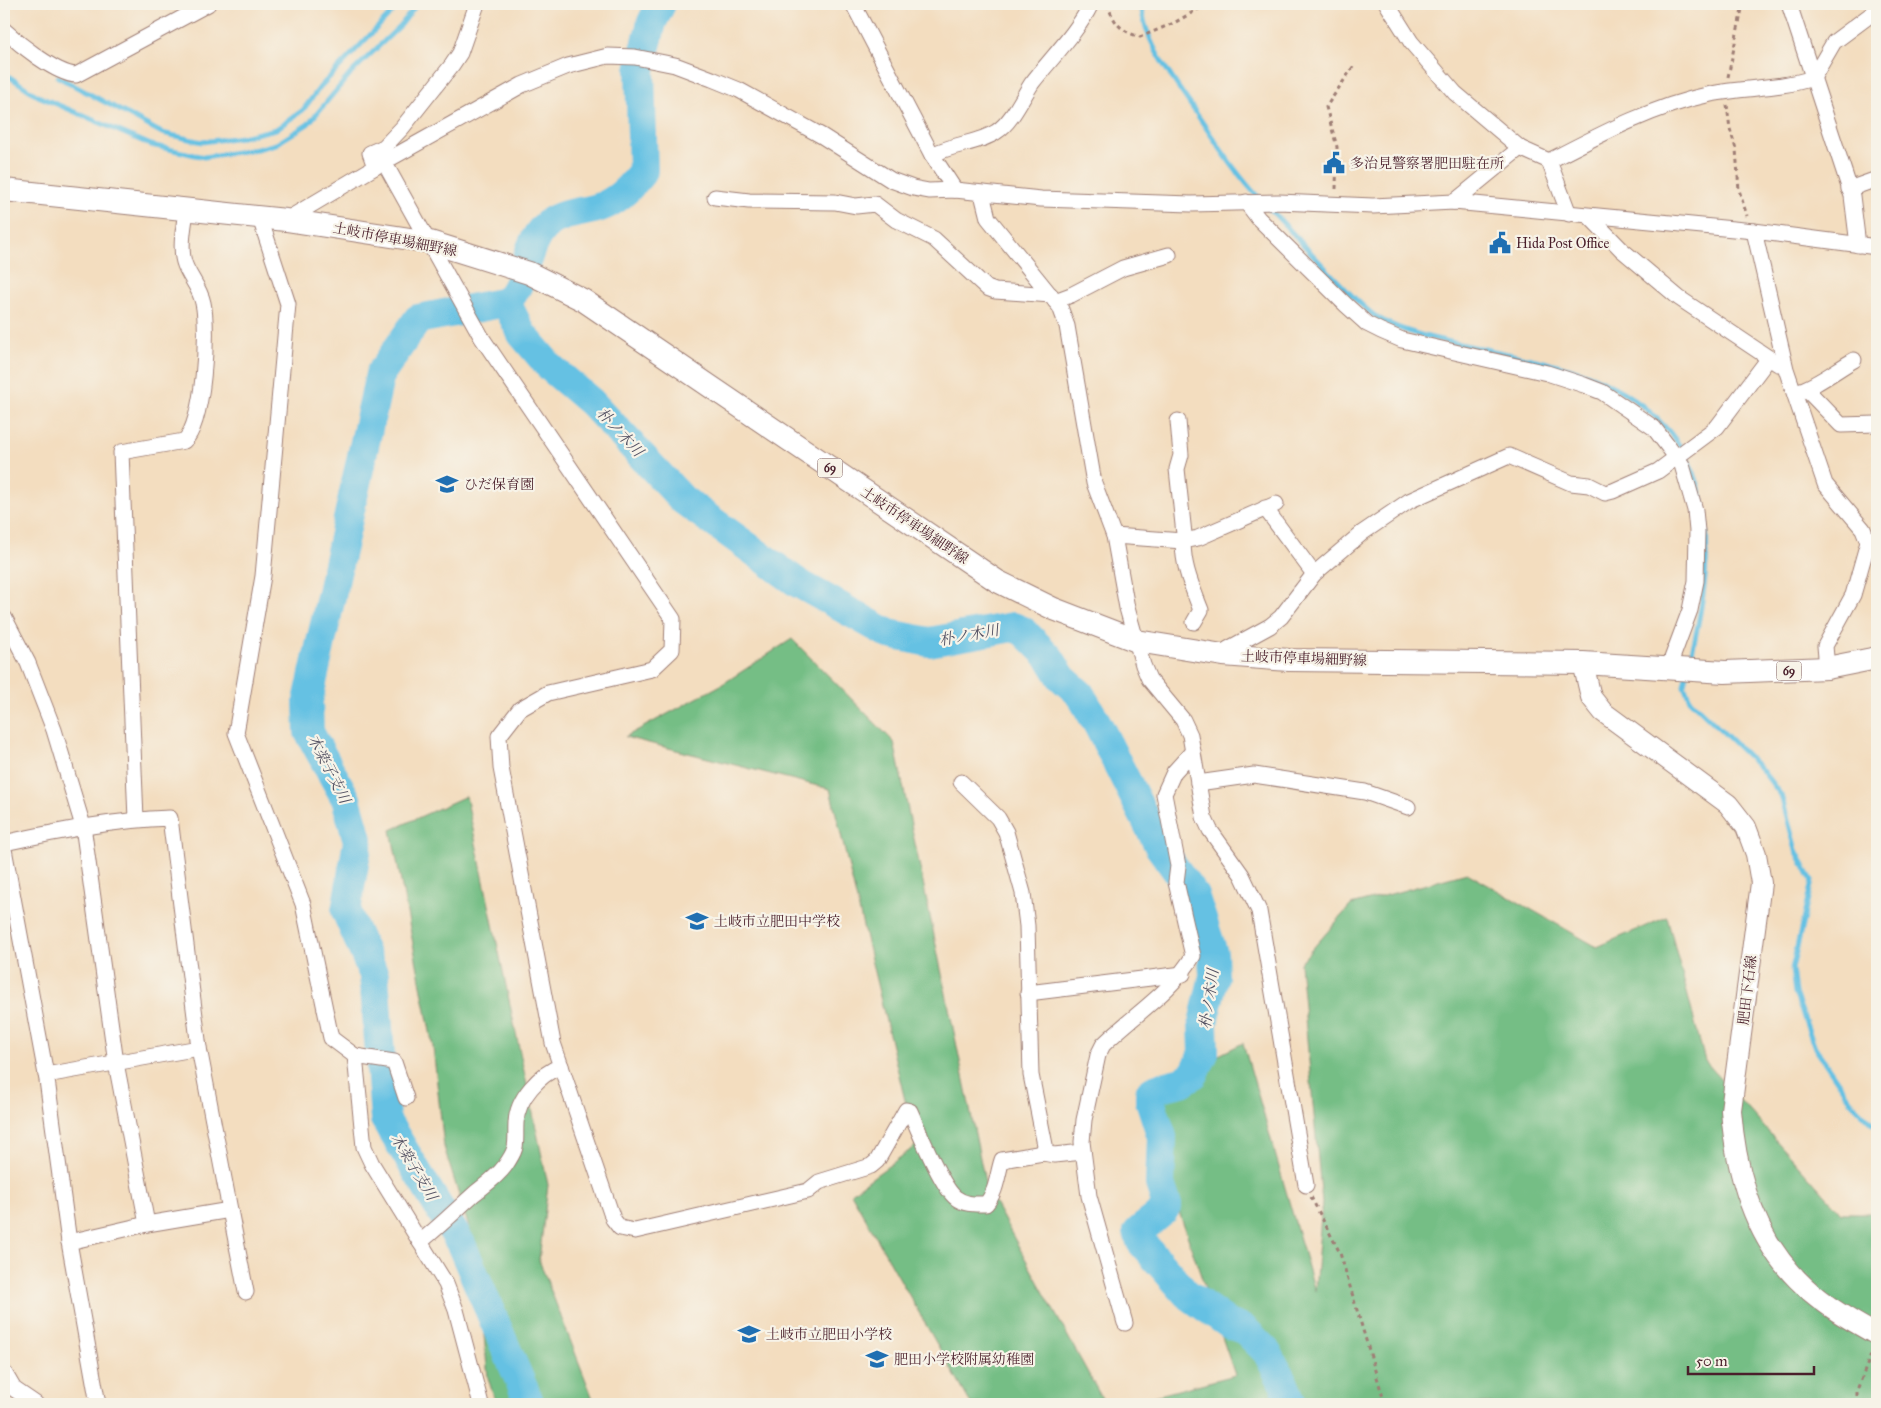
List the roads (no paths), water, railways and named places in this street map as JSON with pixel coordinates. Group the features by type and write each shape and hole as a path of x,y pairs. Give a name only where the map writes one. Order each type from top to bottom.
{"main road":[{"name":"土岐市停車場細野線","path":"4,190 186,211 286,220 430,242 529,273 583,300 997,581 1054,609 1138,641 1223,654 1289,660 1583,663 1699,672 1782,671 1827,668 1877,658"},
{"name":"肥田下石線","path":"1583,663 1591,697 1604,712 1728,804 1746,827 1756,854 1760,883 1731,1110 1734,1146 1756,1220 1778,1256 1804,1286 1876,1341"}],"street":[{"path":"4,30 30,51 63,72 76,75 208,4"},
{"path":"477,4 460,53 402,128 384,147 370,153 430,242 482,338 673,619 672,650 652,669 548,693 520,709 499,736 503,778 553,1043 613,1219 620,1228 635,1231 808,1191 819,1182 871,1166 878,1161 906,1110 910,1111 945,1183 955,1198 972,1205 986,1204 989,1200 995,1191 1002,1160 1043,1153 1054,1155 1083,1152"},
{"path":"932,155 945,147 996,133 1079,24 1091,4"},
{"path":"1387,4 1411,42 1455,93 1520,148 1549,161 1569,214"},
{"path":"1788,4 1849,189 1858,233 1858,245"},
{"path":"858,6 932,155 954,190"},
{"path":"1549,161 1652,113 1678,103 1725,92 1786,86 1813,78 1834,42 1877,10"},
{"path":"286,220 379,165 522,85 568,66 608,56 635,57 675,65 739,90 822,136 891,180 913,188 929,191 954,190 1051,200 1191,204 1279,202 1373,206 1454,202 1753,231 1877,247"},
{"path":"1454,202 1520,148"},
{"path":"1849,189 1877,179"},
{"path":"982,194 988,218 1060,307 1067,326 1094,483 1114,536 1127,608 1149,679 1183,720 1190,735 1204,817 1210,830 1242,875 1259,911 1306,1185"},
{"path":"715,197 749,201 835,202 856,206 874,204 896,220 934,239 987,288 995,291 1053,298 1071,295 1123,268 1169,255"},
{"path":"1248,202 1258,218 1368,324 1402,340 1547,373 1602,392 1654,428 1676,457 1688,482 1695,510 1698,556 1696,581 1690,610 1671,670"},
{"path":"136,819 121,452 184,441 192,435 197,418 205,356 203,303 198,286 184,263 183,236 186,211"},
{"path":"1588,216 1622,250 1679,298 1786,370 1800,391 1841,426 1877,424"},
{"path":"260,218 288,304 263,576 236,733 303,904 331,1038 355,1056 394,1062 406,1098"},
{"path":"1753,231 1786,370"},
{"path":"1223,654 1228,649 1281,618 1314,574 1362,534 1409,501 1509,456 1571,483 1589,485 1605,493 1658,471 1717,427 1770,358"},
{"path":"1800,391 1854,360"},
{"path":"1800,391 1825,484 1870,529 1866,553 1853,595 1825,646 1827,668"},
{"path":"1178,422 1181,455 1177,469 1184,534 1183,541 1187,572 1201,610 1194,622"},
{"path":"1114,536 1183,541 1198,538 1270,506 1314,574"},
{"path":"4,617 28,663 47,713 83,826 116,1062 147,1224"},
{"path":"1125,1323 1089,1196 1083,1152 1084,1120 1098,1055 1103,1045 1183,974 1193,956 1176,882 1178,866 1164,794 1174,772 1193,751"},
{"path":"1198,783 1254,775 1365,792 1408,807"},
{"path":"961,782 998,818 1006,832 1022,893 1027,926 1031,1075 1045,1144 1043,1153"},
{"path":"4,843 83,826 136,819 170,818 199,1048 246,1292"},
{"path":"4,849 46,1075 69,1242 98,1404"},
{"path":"1028,993 1183,974"},
{"path":"46,1075 199,1048"},
{"path":"355,1056 364,1147 372,1164 446,1284 456,1310 481,1404"},
{"path":"420,1242 504,1168 514,1152 517,1141 516,1123 518,1111 524,1099 539,1079 550,1070 561,1066"},
{"path":"69,1242 147,1224 230,1210"},
{"path":"4,1372 9,1389 36,1404"}],"waterway":[{"path":"58,77 162,133 202,142 242,137 276,129 303,110 320,87 400,4"},
{"path":"4,73 38,96 151,145 204,157 257,149 276,144 308,124 351,73 401,25 417,4"},
{"name":"朴ノ木川","path":"661,4 652,22 640,70 643,171 615,200 596,209 556,219 543,228 532,246 518,285 506,302 522,334 550,367 591,402 683,500 798,583 889,634 929,642 1013,627 1023,631 1049,657 1062,678 1080,694 1098,725 1159,846 1194,895 1213,953 1214,976 1203,1023 1204,1053 1194,1074 1182,1082 1157,1088 1150,1093 1150,1100 1162,1137 1160,1184 1167,1205 1158,1216 1138,1232 1141,1242 1187,1294 1229,1324 1245,1330 1267,1352 1292,1404"},
{"path":"1141,4 1148,34 1162,63 1243,180 1260,199"},
{"path":"1266,205 1353,297 1378,318 1407,331 1424,336 1557,365 1592,376 1643,406 1672,435 1692,468 1703,503 1707,541 1705,580 1689,665"},
{"name":"木楽子支川","path":"506,302 418,319 380,374 308,701 309,732 346,799 358,841 346,911 374,975 385,1119 461,1244 530,1404"},
{"path":"1686,676 1684,685 1690,700 1761,769 1781,795 1796,850 1812,881 1792,969 1795,993 1815,1048 1853,1104 1877,1128"}],"place":[{"name":"多治見警察署肥田駐在所","path":"1334,163"},
{"name":"Hida Post Office","path":"1500,243"},
{"name":"ひだ保育園","path":"447,484"},
{"name":"土岐市立肥田中学校","path":"697,921"},
{"name":"土岐市立肥田小学校","path":"749,1334"},
{"name":"肥田小学校附属幼稚園","path":"877,1359"}]}
